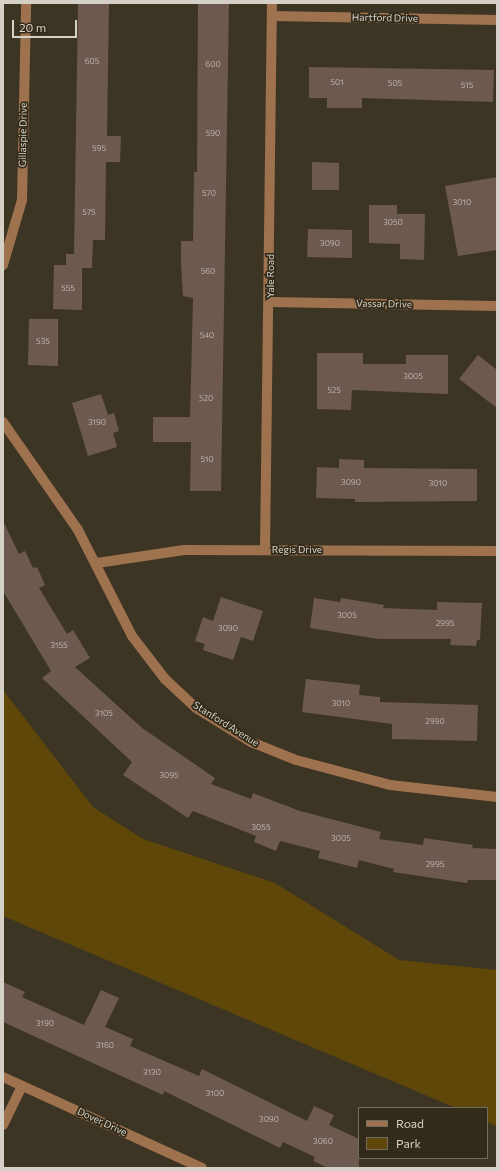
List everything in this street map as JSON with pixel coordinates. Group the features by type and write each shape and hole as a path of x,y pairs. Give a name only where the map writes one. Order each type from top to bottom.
{"street":[{"name":"Gillaspie Drive","path":"3,265 22,200 26,3"},
{"name":"Yale Road","path":"265,549 270,302 272,3"},
{"name":"Hartford Drive","path":"272,16 497,20"},
{"name":"Vassar Drive","path":"270,302 497,306"},
{"name":"Stanford Avenue","path":"3,422 97,563 132,636 165,679 196,708 251,742 296,760 390,785 497,797"},
{"name":"Regis Drive","path":"97,563 184,550 265,549 497,551"},
{"name":"Dover Drive","path":"3,1077 202,1168"},
{"path":"3,1125 22,1086"}],"green space":[{"path":"3,690 93,807 143,839 275,883 399,960 497,970 497,1127 488,1122 488,1107 454,1107 3,916"}],"building":[{"path":"78,3 109,3 107,136 121,136 120,162 106,162 105,240 93,240 92,268 82,268 82,310 53,309 54,265 66,265 66,254 74,254"},
{"path":"198,3 229,3 221,491 190,491 191,442 153,442 153,417 190,417 193,298 183,296 181,241 193,241 194,172 197,172"},
{"path":"309,67 494,70 493,102 362,98 362,108 327,108 327,98 309,98"},
{"path":"312,162 339,163 339,190 312,190"},
{"path":"497,177 497,250 458,256 445,186"},
{"path":"369,205 397,205 397,214 425,214 424,260 400,259 400,244 369,243"},
{"path":"308,229 352,230 352,258 307,257"},
{"path":"29,319 58,319 58,366 28,365"},
{"path":"317,353 363,353 363,364 406,364 406,355 448,355 448,394 352,390 351,410 317,409"},
{"path":"478,355 497,370 497,408 459,379"},
{"path":"101,394 108,415 114,413 119,431 113,433 117,447 88,456 72,403"},
{"path":"339,459 364,460 364,468 477,469 477,501 355,502 355,499 316,498 317,467 339,468"},
{"path":"3,521 19,554 25,551 33,568 37,567 45,585 39,588 67,634 73,630 90,658 75,667 142,728 215,778 211,784 251,799 253,793 300,811 381,832 379,839 423,845 424,838 473,845 472,848 497,849 497,880 468,880 467,883 393,872 394,869 359,860 357,868 318,858 320,851 280,841 276,851 254,842 256,836 193,811 188,818 123,775 132,762 42,678 51,671 3,591"},
{"path":"221,597 263,611 253,641 241,637 233,660 203,650 205,644 195,641 203,617 213,621"},
{"path":"314,598 340,602 341,598 384,605 383,608 437,610 437,602 482,603 480,640 477,640 476,646 450,645 451,639 378,639 310,628"},
{"path":"306,679 360,685 359,695 380,697 380,702 478,705 477,741 392,739 392,724 302,712"},
{"path":"3,982 25,992 22,997 84,1025 101,990 119,998 105,1027 133,1039 130,1046 199,1076 202,1069 307,1121 314,1106 334,1115 329,1125 358,1139 359,1168 328,1168 313,1161 315,1157 283,1142 280,1148 164,1091 163,1095 3,1022"}]}
